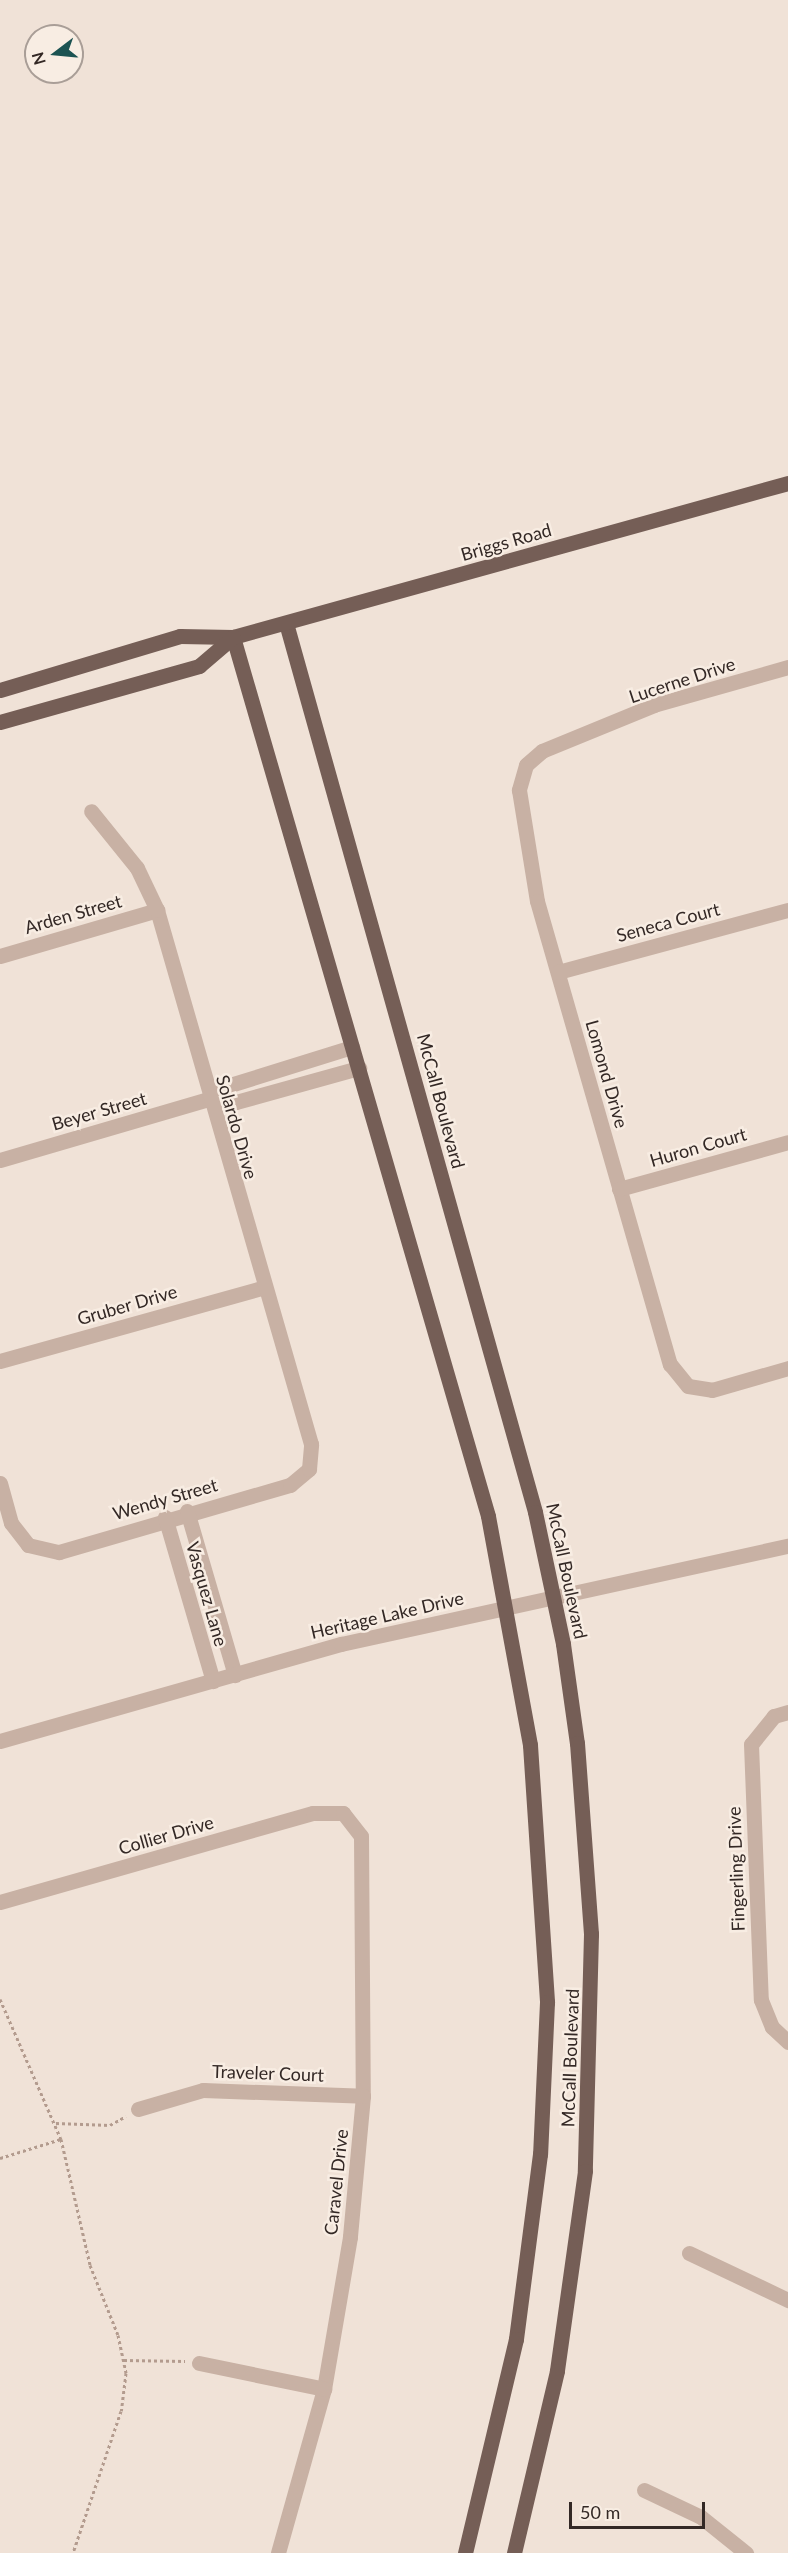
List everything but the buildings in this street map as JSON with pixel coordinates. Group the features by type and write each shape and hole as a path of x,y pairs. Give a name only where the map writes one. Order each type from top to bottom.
{"main road":[{"name":"Briggs Road","path":"0,690 180,636 233,637 788,483"},
{"name":"McCall Boulevard","path":"286,623 534,1512 554,1598 584,1814 591,1934 591,2081 575,2261 539,2458 514,2553"},
{"name":"Briggs Road","path":"0,722 199,666 233,637"},
{"name":"McCall Boulevard","path":"233,637 488,1516 508,1608 540,1829 545,2075 532,2241 516,2339 465,2553"}],"street":[{"name":"Lucerne Drive","path":"526,765 542,751 654,705 788,667"},
{"name":"Lomond Drive","path":"526,765 519,790 537,901 670,1364 688,1386 712,1390 788,1368"},
{"name":"Solardo Drive","path":"91,811 136,868 157,910 209,1100 311,1444 309,1469"},
{"name":"Arden Street","path":"0,956 157,910"},
{"name":"Seneca Court","path":"558,972 788,910"},
{"name":"Beyer Street","path":"0,1160 209,1100 230,1085 352,1047"},
{"name":"Beyer Street","path":"209,1100 236,1102 359,1068"},
{"name":"Huron Court","path":"619,1189 788,1142"},
{"name":"Gruber Drive","path":"0,1361 264,1287"},
{"name":"Wendy Street","path":"0,1483 11,1522 28,1545 59,1552 165,1517 290,1485 309,1469"},
{"name":"Vasquez Lane","path":"187,1511 235,1675"},
{"name":"Vasquez Lane","path":"165,1517 213,1681"},
{"name":"Heritage Lake Drive","path":"0,1741 341,1644 788,1546"},
{"name":"Fingerling Drive","path":"781,1714 751,1744 761,2000 772,2027 788,2042"},
{"name":"Collier Drive","path":"0,1902 313,1813 343,1813"},
{"name":"Caravel Drive","path":"278,2553 324,2389 351,2237 363,2096 361,1836 343,1813"},
{"name":"Traveler Court","path":"138,2109 203,2090 363,2096"},
{"path":"689,2253 788,2300"},
{"path":"199,2363 324,2389"},
{"path":"644,2490 701,2517 746,2553"}],"path":[{"path":"0,1999 56,2123 90,2265 124,2360 121,2411 73,2553"},
{"path":"56,2123 110,2125 138,2109"},
{"path":"0,2158 61,2139"},
{"path":"124,2360 199,2363"}]}
